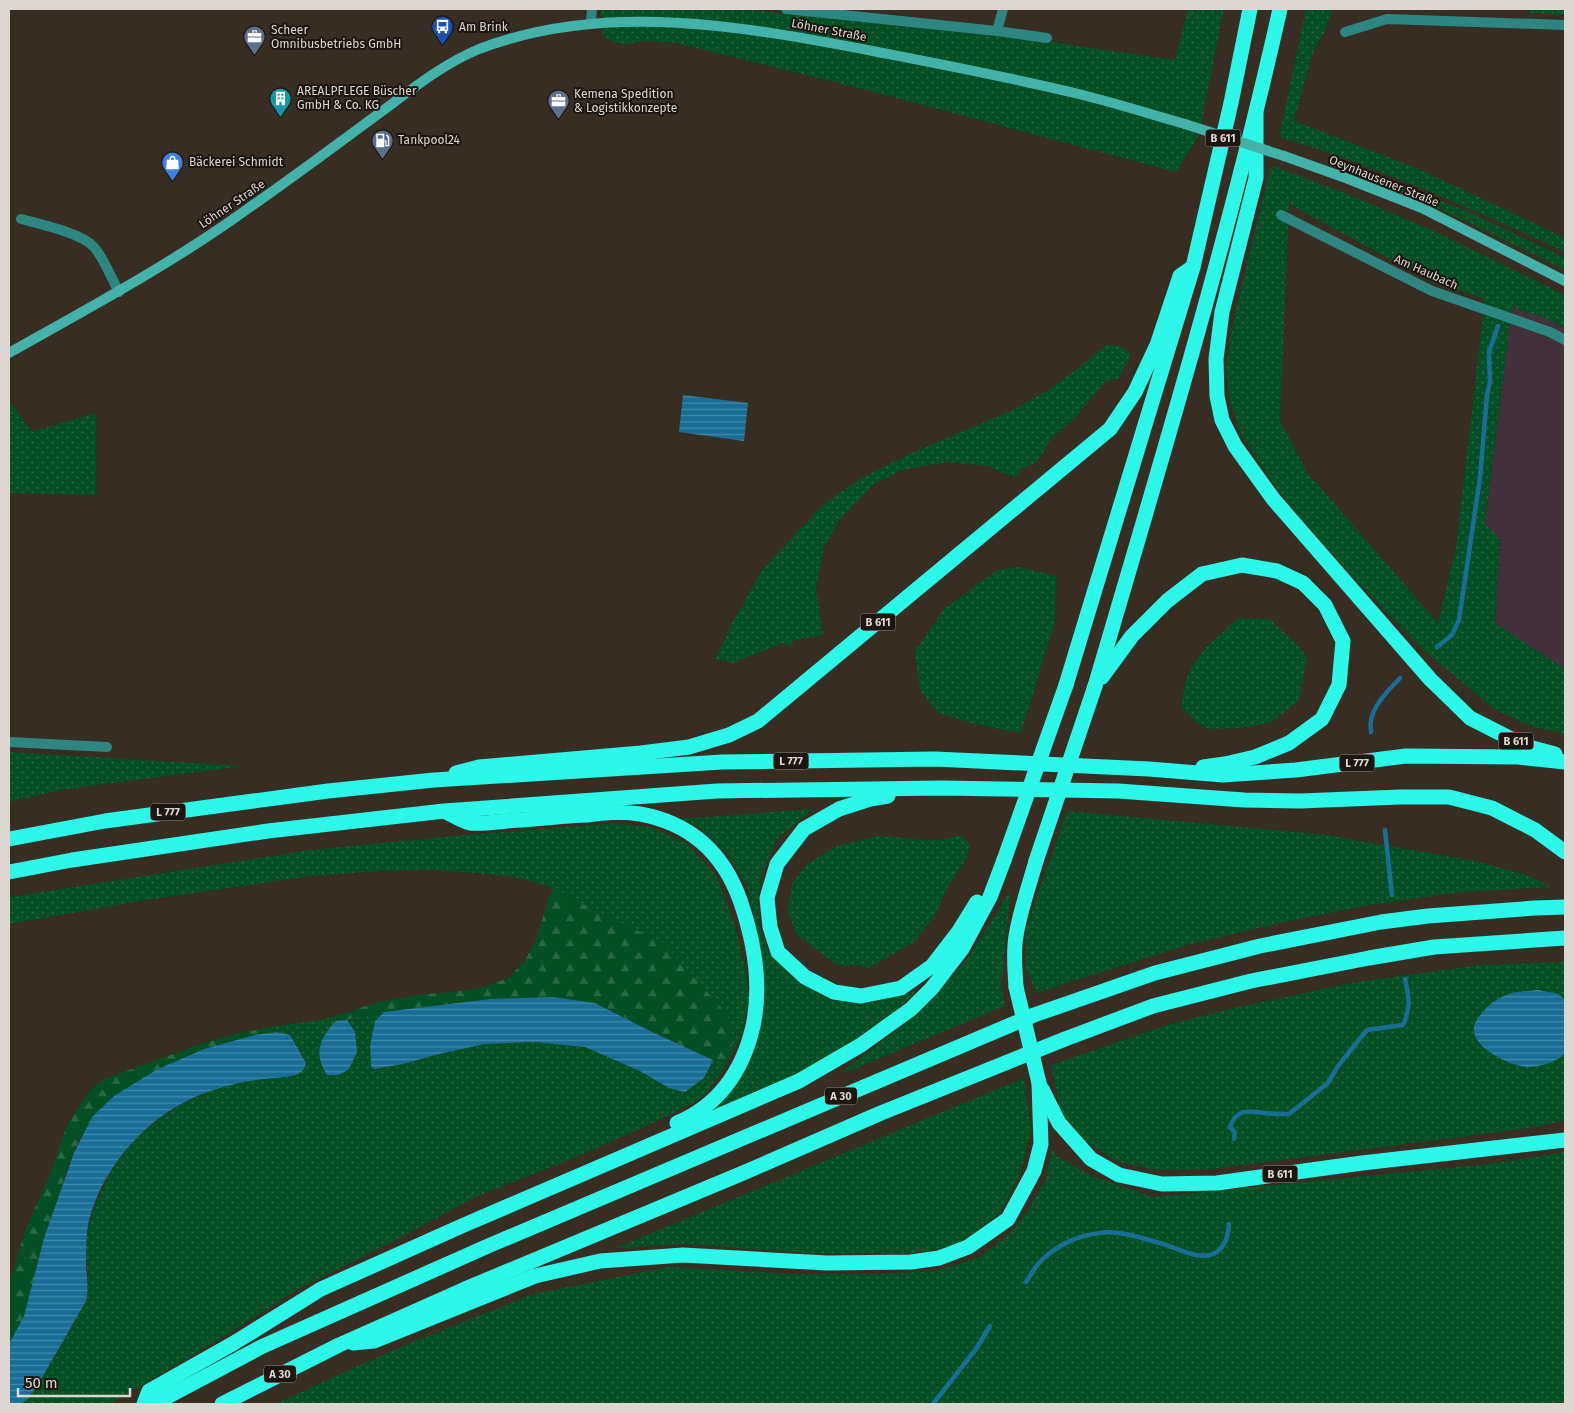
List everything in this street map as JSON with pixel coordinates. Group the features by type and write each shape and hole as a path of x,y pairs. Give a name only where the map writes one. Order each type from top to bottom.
{"highway":[{"name":"B 611","path":"434,780 479,767 689,747 729,735 758,721 1110,429 1135,392 1157,345 1180,276 1193,267 1231,103 1250,9"},
{"name":"B 611","path":"1280,9 1256,113 1201,320 1095,686 1021,909 1014,956 1016,987 1039,1083 1059,1123 1091,1159 1119,1175 1162,1184 1217,1183 1362,1163 1565,1140"},
{"name":"B 611","path":"1256,113 1256,178 1222,312 1216,359 1217,396 1222,420 1235,446 1274,500 1430,679 1470,718 1525,746 1565,757"},
{"path":"144,1404 149,1391 234,1343 322,1289 799,1081 861,1045 911,1010 932,988 962,949 990,897 1004,860 1066,685 1193,267"},
{"path":"1095,686 1132,636 1167,601 1202,574 1242,565 1278,571 1303,583 1324,605 1343,640 1339,685 1322,719 1289,743 1255,758 1193,768 1148,769"},
{"name":"L 777","path":"9,839 105,821 328,791 434,780 722,762 925,759 1148,769 1223,775 1296,770 1406,756 1518,757 1565,762"},
{"path":"941,788 870,799 839,809 804,829 777,864 767,898 770,927 778,952 805,977 834,992 861,996 901,988 932,966 959,931 1004,860"},
{"path":"9,872 72,860 268,831 444,811 717,792 941,788 1118,791 1244,800 1300,801 1448,797 1492,808 1535,830 1565,852"},
{"path":"444,811 471,824 611,813 638,814 666,820 690,832 716,856 733,881 748,921 756,966 757,1007 750,1040 741,1064 724,1089 694,1116 588,1163 577,1177"},
{"name":"A 30","path":"154,1404 261,1347 478,1250 1034,1015 1155,973 1260,946 1381,922 1428,916 1565,907"},
{"name":"A 30","path":"222,1404 339,1345 465,1289 743,1174 881,1113 1153,1006 1251,981 1434,947 1565,938"},
{"path":"339,1345 374,1341 535,1276 600,1261 683,1255 827,1263 911,1262 939,1258 961,1250 1008,1219 1034,1171 1041,1144 1039,1083"}],"main road":[{"name":"Löhner Straße","path":"9,353 119,292 244,212 436,72 476,50 514,35 561,24 591,20 672,19 751,28 969,70 1079,94 1185,124"},
{"name":"Oeynhausener Straße","path":"1185,124 1343,176 1422,208 1565,281"}],"street":[{"path":"591,20 592,9"},
{"path":"786,9 1047,38"},
{"path":"997,31 1003,9"},
{"path":"1345,32 1387,19 1565,25"},
{"name":"Am Haubach","path":"1281,215 1432,291 1550,332 1565,340"},
{"path":"21,219 58,230 88,242 94,248 119,292"},
{"path":"9,742 107,747"}],"shaded area":[{"path":"1512,307 1552,321 1565,329 1565,669 1495,624 1500,539 1485,523"}],"green space":[{"path":"601,9 740,9 1043,41 1175,60 1188,9 1224,9 1199,135 1176,172 855,87 676,43 645,41 624,44 613,42 603,36"},
{"path":"1306,9 1333,9 1326,29 1313,52 1294,121 1419,169 1565,238 1565,252 1459,204 1388,175 1279,137"},
{"path":"1528,9 1565,9 1565,15 1529,13"},
{"path":"1271,165 1345,193 1432,230 1565,295 1565,329 1552,321 1512,307 1485,523 1500,539 1495,623 1565,669 1565,734 1530,726 1494,709 1423,650 1343,566 1285,500 1241,435 1229,398 1226,366 1235,314","holes":["1289,204 1432,282 1485,299 1456,547 1438,623 1307,472 1280,421"]},
{"path":"1361,172 1465,210 1565,258 1565,270 1464,220 1360,174"},
{"path":"1108,344 1121,347 1131,355 1118,379 1105,382 1074,419 1053,437 1036,463 1023,468 1015,478 988,466 947,462 902,470 873,485 840,519 824,548 816,588 823,635 792,641 793,647 783,643 733,663 716,659 732,623 762,570 824,504 858,480 912,453 1015,409 1055,386"},
{"path":"9,400 32,432 96,413 96,495 9,493"},
{"path":"1019,567 1056,576 1055,621 1021,733 978,725 938,713 920,690 915,651 943,610 997,570"},
{"path":"1239,618 1270,619 1296,643 1307,657 1299,700 1272,722 1241,728 1208,729 1182,708 1185,684 1195,661 1201,653"},
{"path":"9,752 243,766 60,790 9,802"},
{"path":"813,809 778,838 762,873 758,897 760,928 769,953 797,980 830,1000 868,1003 914,992 914,994 892,1015 843,1050 787,1080 704,1118 725,1099 747,1066 761,1020 756,927 747,886 727,853 698,826 679,819"},
{"path":"1067,811 1320,834 1475,861 1527,875 1552,887 1462,892 1369,905 1279,923 1187,945 1036,993 1026,969 1026,929"},
{"path":"614,823 650,827 686,843 716,875 735,926 745,968 749,999 742,1034 733,1051 727,1014 602,914 552,888 525,879 490,874 433,870 380,871 310,876 146,900 9,924 9,897 310,850"},
{"path":"961,835 970,845 967,857 948,887 934,917 914,942 869,968 857,965 838,966 796,934 788,911 792,884 807,864 821,855 840,845 879,836 928,840"},
{"path":"552,888 664,943 727,1014 733,1051 724,1069 713,1060 595,1003 490,999 367,1014 347,1020 336,1021 332,1017 379,1002 417,995 473,990 507,979 525,961 537,937"},
{"path":"1011,890 1001,984 1005,1006 844,1073 843,1071 906,1023 945,984 971,954"},
{"path":"1565,962 1565,1120 1537,1127 1213,1169 1156,1170 1118,1162 1084,1140 1061,1113 1051,1065 1164,1026 1221,1011 1351,983 1479,965"},
{"path":"384,1012 375,1021 370,1046 371,1066 374,1069 485,1044 534,1042 585,1047 641,1071 669,1088 693,1085 704,1078 713,1060 724,1069 709,1090 697,1101 579,1156 475,1197 400,1238 300,1288 200,1351 110,1404 21,1404 28,1399 40,1381 86,1301 88,1293 86,1238 88,1229 106,1181 118,1160 133,1142 170,1111 192,1099 224,1086 305,1068 306,1062 290,1035 277,1032 275,1026 332,1017 336,1021 325,1032 355,1032 347,1020 367,1014"},
{"path":"275,1026 277,1032 254,1035 204,1049 158,1069 92,1117 73,1153 44,1238 24,1316 9,1344 9,1284 24,1234 50,1174 66,1127 90,1090 104,1079 201,1044"},
{"path":"1024,1078 1031,1129 1021,1172 999,1214 962,1242 939,1249 912,1253 822,1254 687,1244 616,1248"},
{"path":"1052,1149 1058,1157 1094,1177 1153,1197 1489,1164 1565,1152 1565,1404 276,1404 415,1341 533,1294 668,1267 796,1274 878,1274 935,1271 978,1258 1005,1238 1024,1217 1046,1179"}],"water":[{"path":"683,395 748,403 744,441 679,432"},
{"path":"1538,990 1559,994 1565,1000 1565,1053 1544,1065 1530,1067 1514,1064 1486,1050 1475,1036 1474,1029 1478,1017 1501,997"},
{"path":"553,997 595,1003 713,1060 704,1078 685,1092 669,1088 640,1071 585,1047 534,1042 485,1044 403,1064 374,1069 371,1066 370,1046 375,1021 384,1012 490,999"},
{"path":"347,1020 355,1032 357,1052 349,1069 339,1075 327,1075 319,1053 322,1040 336,1021"},
{"path":"277,1032 290,1035 306,1063 301,1072 288,1076 235,1084 193,1098 158,1118 130,1145 117,1161 98,1195 87,1232 86,1267 88,1288 86,1301 28,1399 21,1404 9,1404 9,1344 24,1316 44,1238 74,1153 92,1117 114,1096 158,1069 204,1049 255,1035"}],"waterway":[{"path":"1437,647 1452,635 1459,620 1480,478 1487,395 1490,382 1489,352 1498,326"},
{"path":"1371,732 1372,716 1375,709 1400,678"},
{"path":"1385,830 1392,895"},
{"path":"1234,1139 1235,1132 1230,1127 1240,1114 1244,1112 1289,1114 1328,1083 1338,1066 1367,1030 1403,1025 1408,1002 1405,979"},
{"path":"1026,1282 1037,1265 1048,1255 1061,1245 1084,1236 1107,1232 1122,1234 1202,1256 1215,1253 1222,1247 1227,1236 1229,1224"},
{"path":"933,1404 976,1349 990,1326"}],"place":[{"name":"Am Brink","path":"443,46"},
{"name":"Scheer Omnibusbetriebs GmbH","path":"255,56"},
{"name":"AREALPFLEGE Büscher GmbH & Co. KG","path":"281,117"},
{"name":"Kemena Spedition & Logistikkonzepte","path":"558,120"},
{"name":"Tankpool24","path":"382,159"},
{"name":"Bäckerei Schmidt","path":"173,181"}]}
